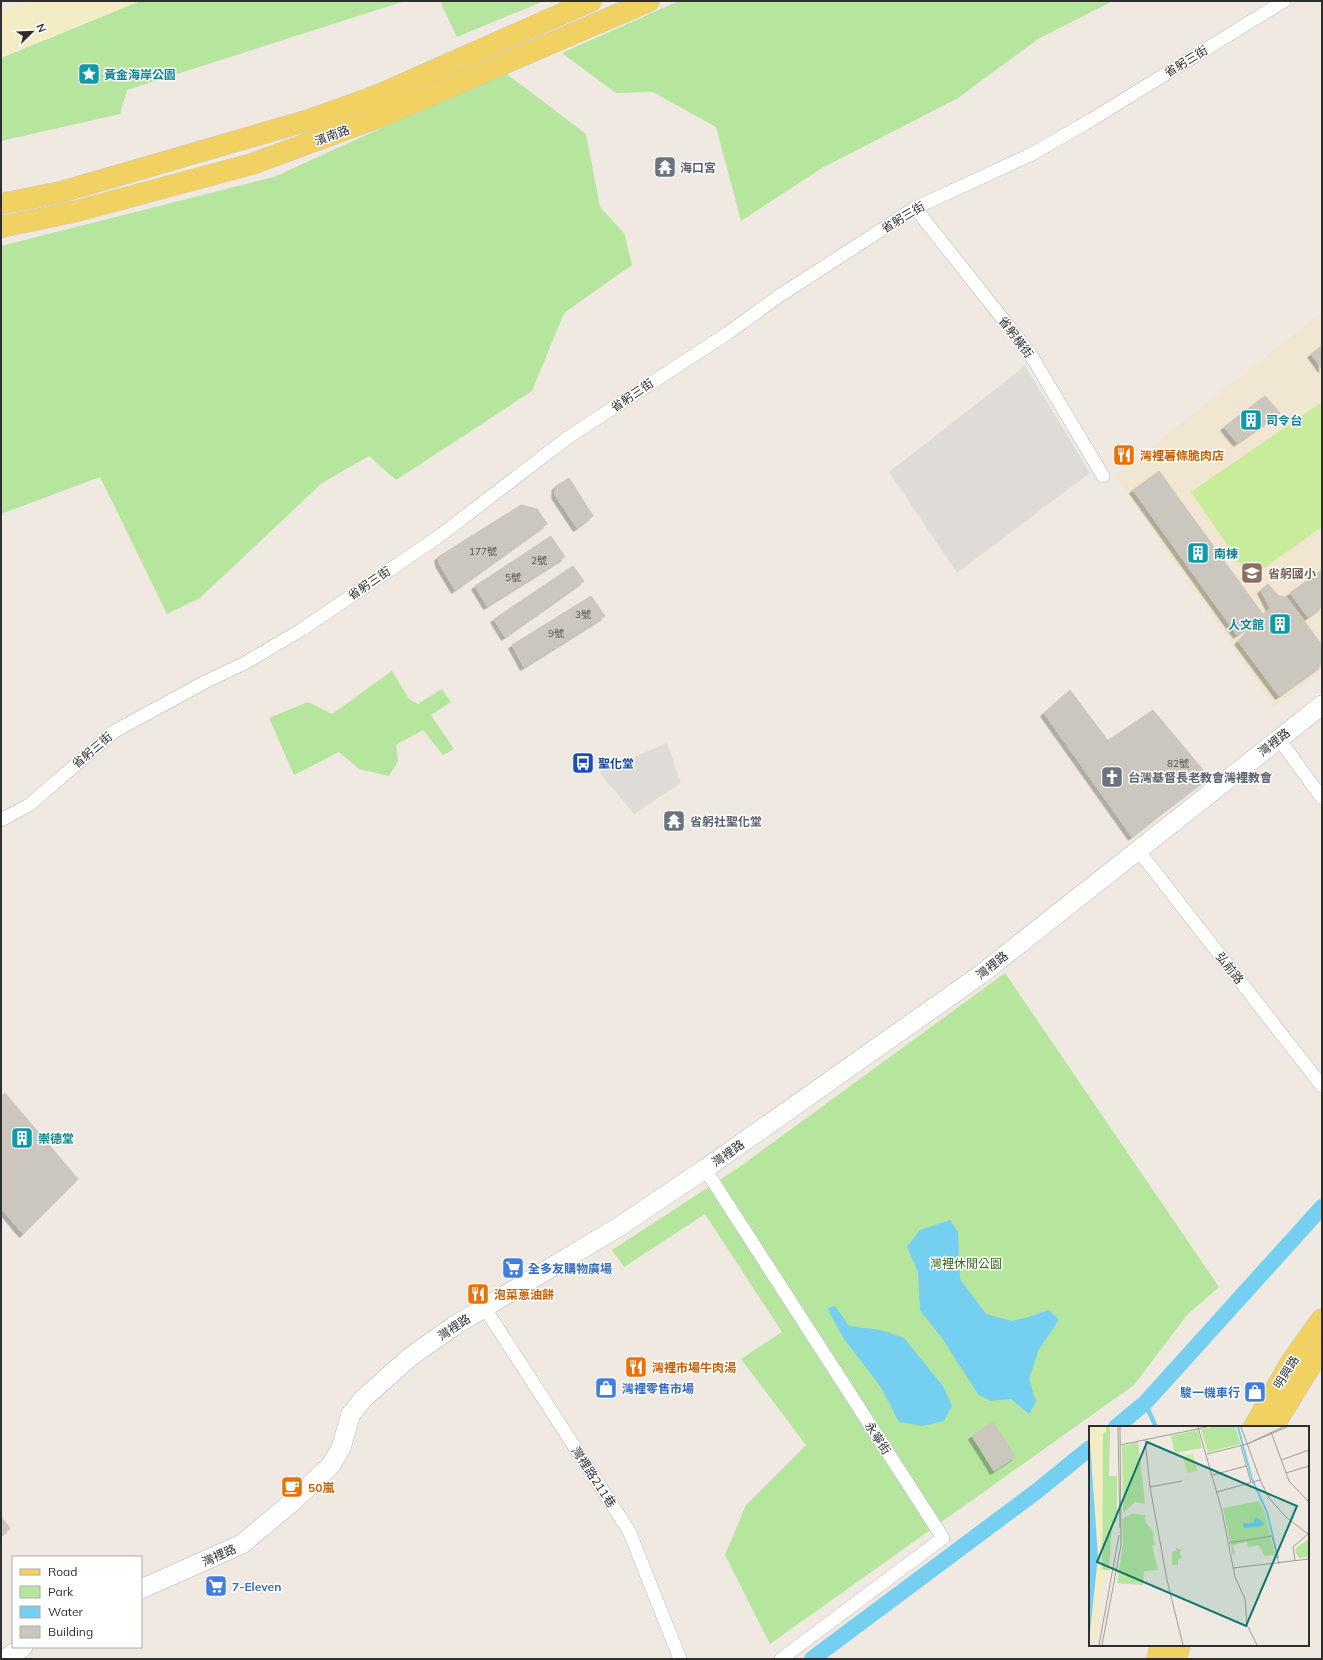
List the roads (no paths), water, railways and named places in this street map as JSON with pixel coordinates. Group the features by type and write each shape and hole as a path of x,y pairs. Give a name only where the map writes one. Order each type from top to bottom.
{"main road":[{"name":"濱南路","path":"1,204 61,192 309,120 376,96 591,1"},
{"name":"濱南路","path":"1,227 73,212 252,164 382,116 648,1"},
{"name":"明興路","path":"1255,1426 1291,1362 1322,1319"},
{"name":"明興路","path":"1274,1426 1322,1350"},
{"path":"1157,1659 1161,1646"},
{"path":"1176,1659 1180,1646"}],"street":[{"name":"省躬三街","path":"1,820 29,805 115,731 245,662 301,630 438,537 570,436 728,333 778,296 915,208 1030,155 1091,120 1284,1"},
{"name":"省躬橫街","path":"915,208 1029,352 1103,476"},
{"name":"灣裡路","path":"142,1588 242,1544 291,1503 331,1465 341,1448 351,1414 364,1398 410,1358 454,1326 620,1226 705,1169 980,975 1322,705"},
{"path":"1279,738 1322,798"},
{"name":"弘前路","path":"1138,850 1322,1086"},
{"name":"永寧街","path":"705,1169 942,1538 781,1659"},
{"name":"灣裡路211巷","path":"484,1307 630,1531 680,1659"},
{"path":"5,1659 22,1648"}],"water":[{"path":"950,1220 958,1232 960,1279 986,1314 1012,1321 1049,1310 1059,1320 1039,1349 1029,1379 1036,1402 1029,1414 1011,1399 990,1401 978,1394 944,1341 920,1310 918,1272 907,1247 920,1230"},
{"path":"835,1306 849,1326 881,1330 904,1338 943,1386 952,1406 944,1421 923,1426 899,1422 880,1386 844,1339 827,1308"}],"waterway":[{"path":"1117,1426 1145,1403 1322,1207"},
{"path":"1145,1403 1156,1426"},
{"path":"812,1659 1037,1491 1089,1449"}],"place":[{"name":"黃金海岸公園","path":"89,74"},
{"name":"海口宮","path":"665,167"},
{"name":"司令台","path":"1251,420"},
{"name":"灣裡薯條脆肉店","path":"1124,455"},
{"name":"南棟","path":"1198,553"},
{"name":"省躬國小","path":"1252,573"},
{"name":"人文館","path":"1280,624"},
{"name":"聖化堂","path":"583,763"},
{"name":"台灣基督長老教會灣裡教會","path":"1112,777"},
{"name":"省躬社聖化堂","path":"674,821"},
{"name":"崇德堂","path":"22,1138"},
{"name":"全多友購物廣場","path":"513,1268"},
{"name":"泡菜蔥油餅","path":"478,1294"},
{"name":"灣裡市場牛肉湯","path":"636,1367"},
{"name":"灣裡零售市場","path":"606,1388"},
{"name":"駿一機車行","path":"1255,1392"},
{"name":"50嵐","path":"292,1487"},
{"name":"7-Eleven","path":"216,1586"}],"park label":[{"name":"灣裡休閒公園","path":"966,1263"}]}
